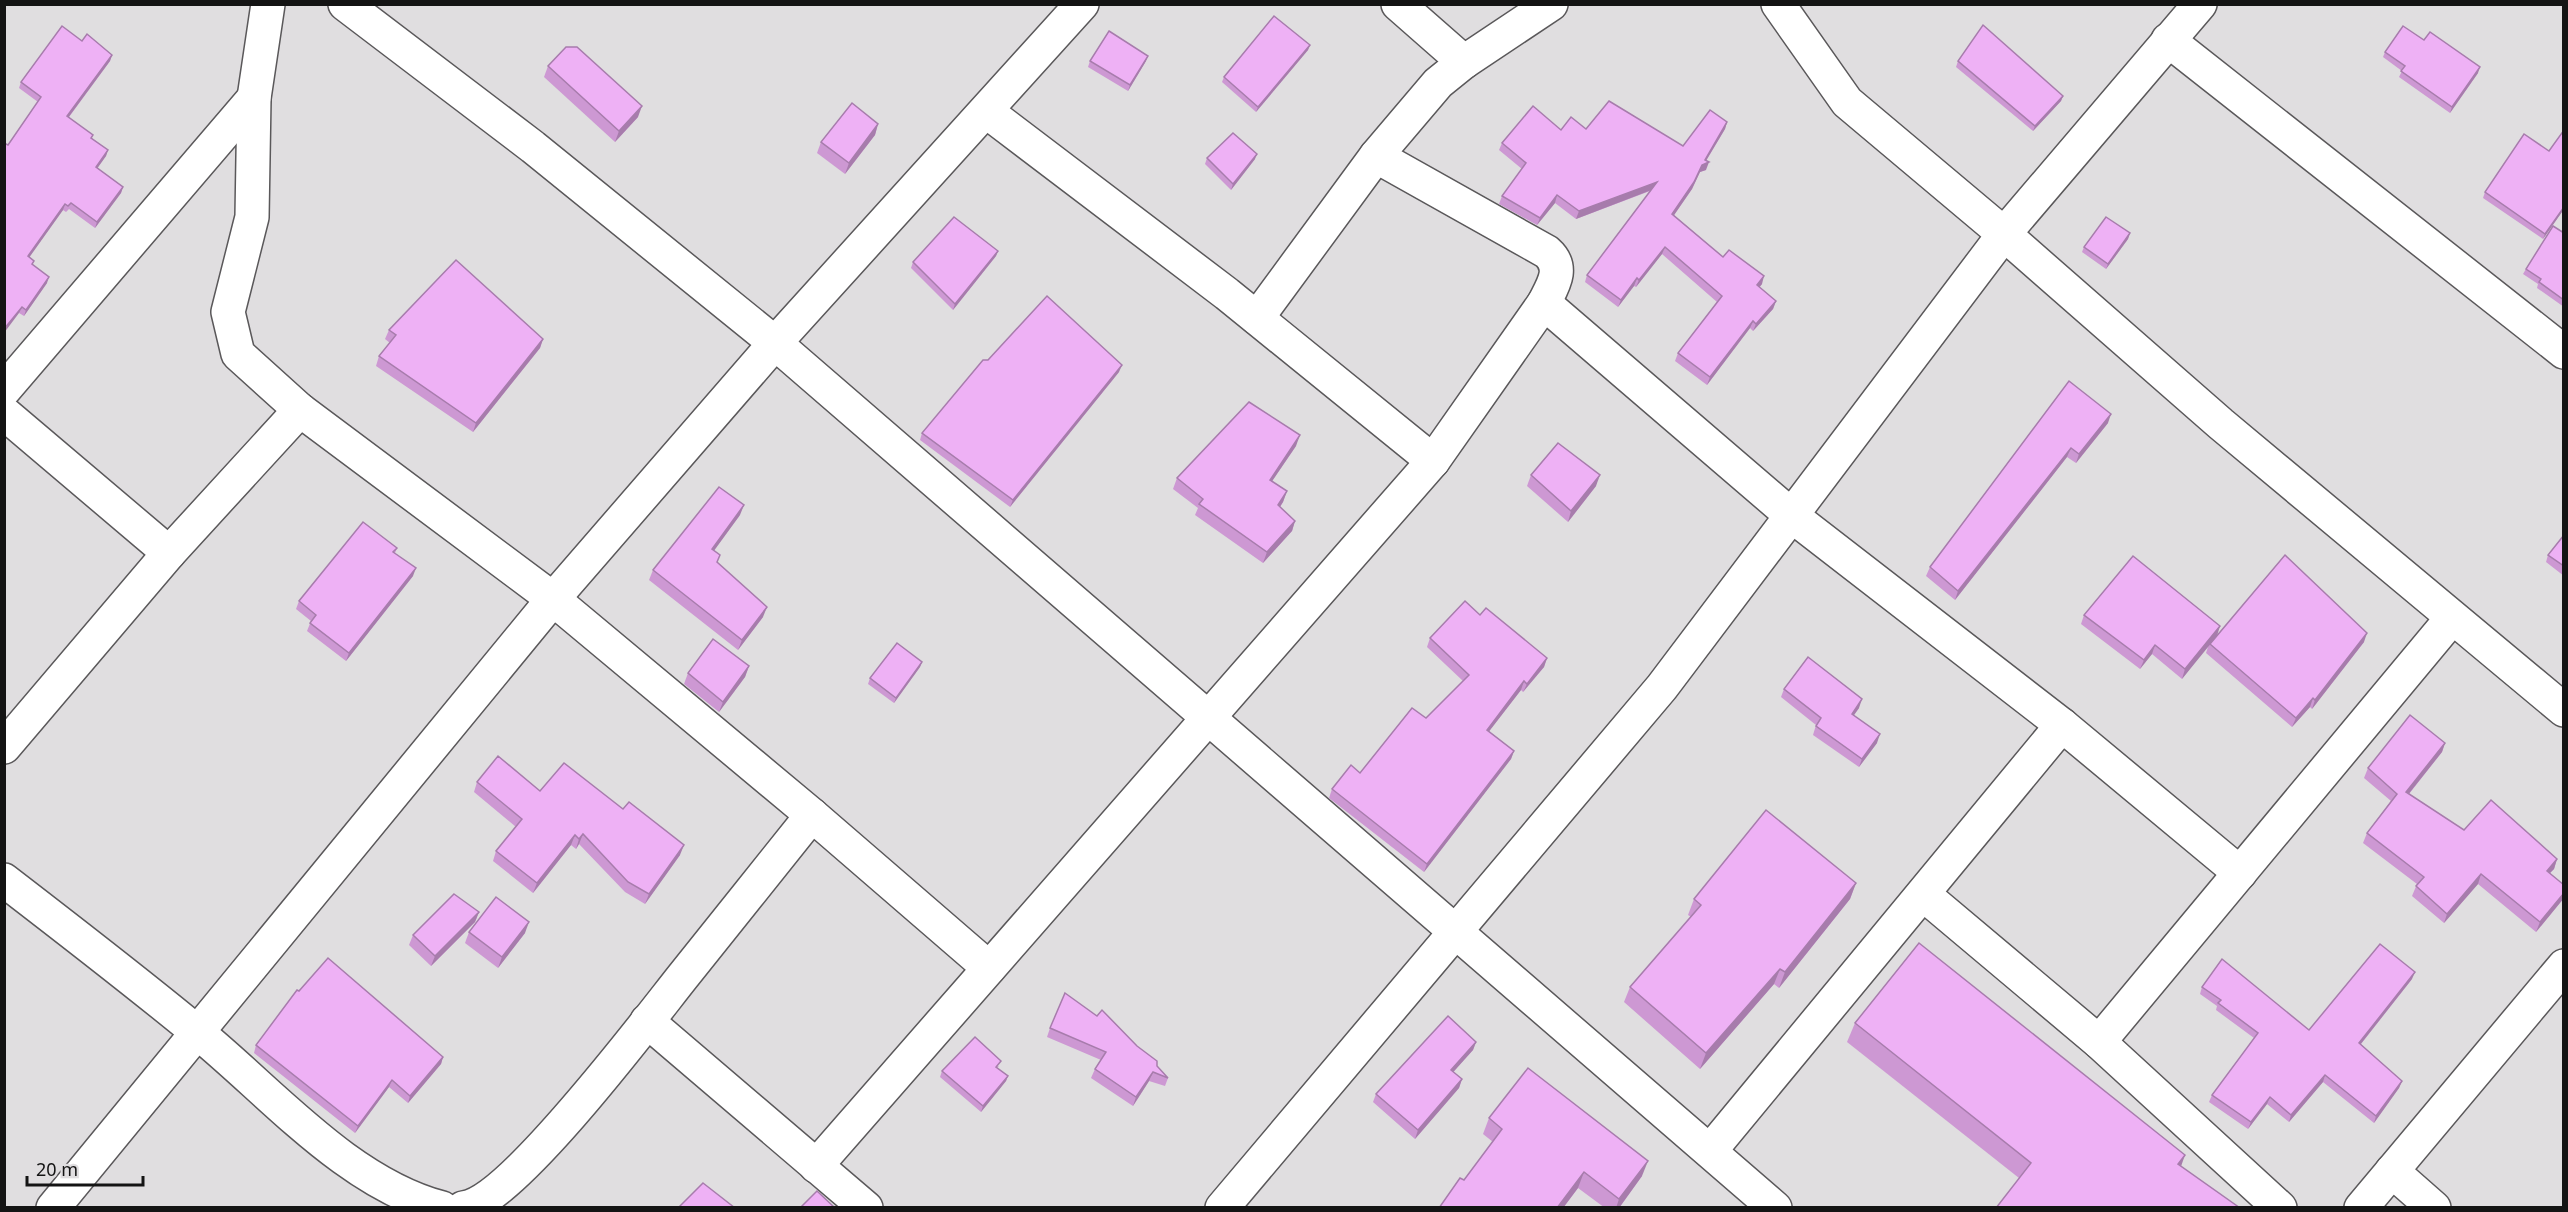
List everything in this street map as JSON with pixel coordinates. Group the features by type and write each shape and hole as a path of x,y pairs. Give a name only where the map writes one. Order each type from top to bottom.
{"street":[{"path":"268,4 254,98 252,217 228,312 238,354 300,410 553,599 812,815 989,968"},
{"path":"345,4 533,147 775,343 1775,1208"},
{"path":"53,1208 553,599 775,343 1082,4"},
{"path":"1398,4 1464,62"},
{"path":"1257,318 1376,156 1438,83 1464,62 1551,4"},
{"path":"1778,4 1847,102 2004,234 2221,424 2564,710"},
{"path":"1222,1208 1662,687 2004,234 2200,4"},
{"path":"2169,40 2564,352"},
{"path":"4,390 254,98"},
{"path":"986,111 1257,318 1433,461"},
{"path":"816,1166 1433,461 1544,303 1556,279 1557,269 1554,259 1547,252 1376,156"},
{"path":"1544,303 1792,516 2062,725 2240,873"},
{"path":"4,747 169,553 300,410"},
{"path":"4,413 169,553"},
{"path":"2099,1042 2451,618"},
{"path":"1710,1151 2062,725"},
{"path":"463,1208 469,1207 506,1182 557,1131 812,815"},
{"path":"4,880 198,1033 305,1126 366,1173 416,1199 442,1208"},
{"path":"1923,894 2099,1042 2280,1208"},
{"path":"2361,1208 2564,966"},
{"path":"647,1021 866,1208"},
{"path":"2392,1171 2434,1208"}],"building":[{"path":"1274,16 1310,45 1258,107 1224,77"},
{"path":"1983,25 2063,96 2035,126 1958,61"},
{"path":"62,26 82,41 87,34 112,55 67,116 93,135 91,138 108,150 96,167 123,187 97,222 71,203 68,206 65,204 28,256 34,261 32,264 49,277 26,310 22,307 4,329 4,143 8,145 41,97 21,82"},
{"path":"2403,26 2424,40 2430,32 2480,67 2452,107 2401,71 2405,66 2385,52"},
{"path":"1109,31 1148,56 1130,85 1090,61"},
{"path":"566,47 577,47 642,106 619,131 548,66"},
{"path":"1609,101 1683,146 1710,110 1727,122 1705,160 1709,162 1702,165 1694,182 1672,214 1723,257 1729,250 1764,276 1757,285 1776,301 1756,324 1753,321 1710,377 1678,353 1722,296 1665,247 1621,300 1587,275 1657,182 1579,211 1557,195 1540,218 1502,196 1526,163 1502,143 1533,106 1561,130 1571,117 1586,129"},
{"path":"852,103 878,124 849,163 821,142"},
{"path":"2564,130 2564,207 2545,234 2485,192 2524,134 2549,151"},
{"path":"1233,133 1257,154 1233,184 1207,158"},
{"path":"954,217 998,251 955,304 913,262"},
{"path":"2106,217 2130,233 2108,264 2084,247"},
{"path":"2553,226 2564,233 2564,300 2539,282 2541,279 2526,269"},
{"path":"456,260 543,339 476,423 379,356 396,335 389,330"},
{"path":"1047,296 1122,365 1013,500 922,433 983,360 988,360"},
{"path":"2069,381 2111,414 2079,454 2071,448 1958,591 1930,567"},
{"path":"1249,402 1300,435 1270,480 1287,491 1278,505 1295,521 1267,552 1199,504 1203,499 1177,478"},
{"path":"1558,443 1600,475 1571,511 1531,475"},
{"path":"719,487 744,505 712,549 720,555 717,562 767,607 742,640 653,570"},
{"path":"363,522 397,548 393,552 416,568 349,653 310,623 316,615 299,601"},
{"path":"2564,535 2564,566 2548,555"},
{"path":"2285,555 2367,633 2315,700 2313,698 2296,718 2210,644"},
{"path":"2133,556 2220,626 2185,669 2155,645 2144,660 2084,615"},
{"path":"1465,601 1480,615 1486,608 1547,658 1527,684 1524,681 1487,730 1514,751 1427,864 1332,789 1351,765 1360,773 1412,708 1426,718 1469,675 1430,638"},
{"path":"713,639 749,666 723,702 688,673"},
{"path":"897,643 922,662 896,698 870,678"},
{"path":"1808,657 1862,699 1852,714 1880,734 1862,759 1816,726 1821,718 1784,689"},
{"path":"2410,715 2445,743 2406,792 2464,830 2491,800 2557,859 2547,871 2564,885 2564,893 2540,922 2481,874 2447,914 2416,886 2424,877 2367,833 2397,794 2368,768"},
{"path":"498,756 540,791 564,763 623,809 629,802 684,845 649,894 628,882 583,834 579,839 575,835 537,883 496,851 522,819 477,782"},
{"path":"1766,810 1856,883 1785,972 1780,969 1706,1053 1630,987 1701,905 1694,899"},
{"path":"454,894 479,912 435,956 413,935"},
{"path":"496,897 529,922 502,957 469,932"},
{"path":"1919,943 2185,1155 2178,1164 2240,1208 1996,1208 2031,1163 1855,1023"},
{"path":"2380,944 2415,972 2359,1043 2402,1081 2376,1116 2325,1075 2291,1115 2270,1097 2251,1122 2212,1095 2258,1033 2218,1003 2221,1000 2202,987 2222,959 2309,1030"},
{"path":"328,958 443,1057 410,1096 392,1080 358,1126 256,1045 297,990 299,991"},
{"path":"1065,993 1097,1016 1102,1010 1137,1046 1157,1061 1157,1066 1168,1078 1153,1072 1136,1097 1095,1069 1106,1052 1050,1028"},
{"path":"1448,1016 1476,1042 1451,1070 1462,1079 1418,1130 1376,1094"},
{"path":"975,1037 1001,1061 996,1067 1008,1076 983,1106 942,1071"},
{"path":"1528,1068 1648,1161 1619,1199 1584,1172 1557,1208 1439,1208 1460,1178 1464,1180 1502,1129 1489,1118"},
{"path":"703,1183 735,1208 678,1208"},
{"path":"817,1191 835,1208 800,1208"}]}
